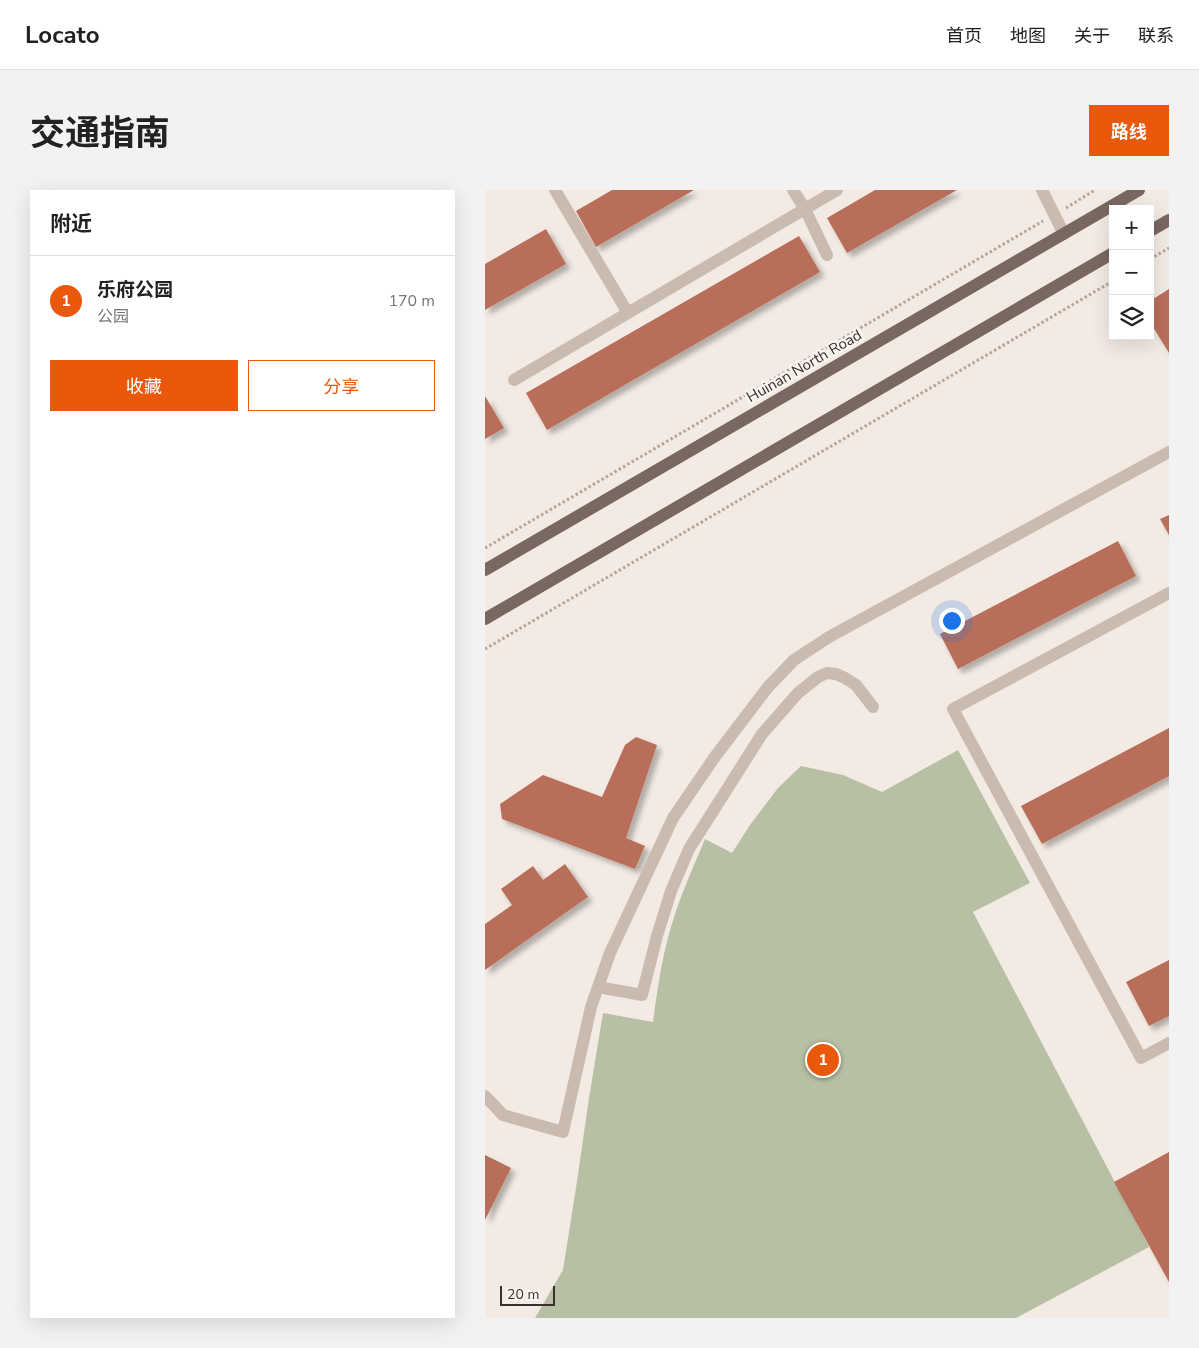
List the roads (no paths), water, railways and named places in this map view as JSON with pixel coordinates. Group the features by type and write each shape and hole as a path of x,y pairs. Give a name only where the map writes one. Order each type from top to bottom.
{"main road":[{"name":"Huinan North Road","path":"485,570 1139,190"},
{"path":"1154,229 1169,220"},
{"path":"485,619 1109,255"}],"street":[{"path":"555,190 628,313"},
{"path":"793,190 805,209 827,255"},
{"path":"514,380 837,190"},
{"path":"1042,190 1064,234"},
{"path":"485,1096 503,1115 563,1132 591,1007 610,953 673,818 714,758 768,687 794,660 829,637 1169,452"},
{"path":"1169,593 953,709 1141,1058 1169,1043"},
{"path":"599,986 641,995 671,891 689,849 762,734 799,693 818,677 827,673 836,674 856,685 873,707"}],"place":[{"name":"乐府公园","path":"823,1060"}]}
